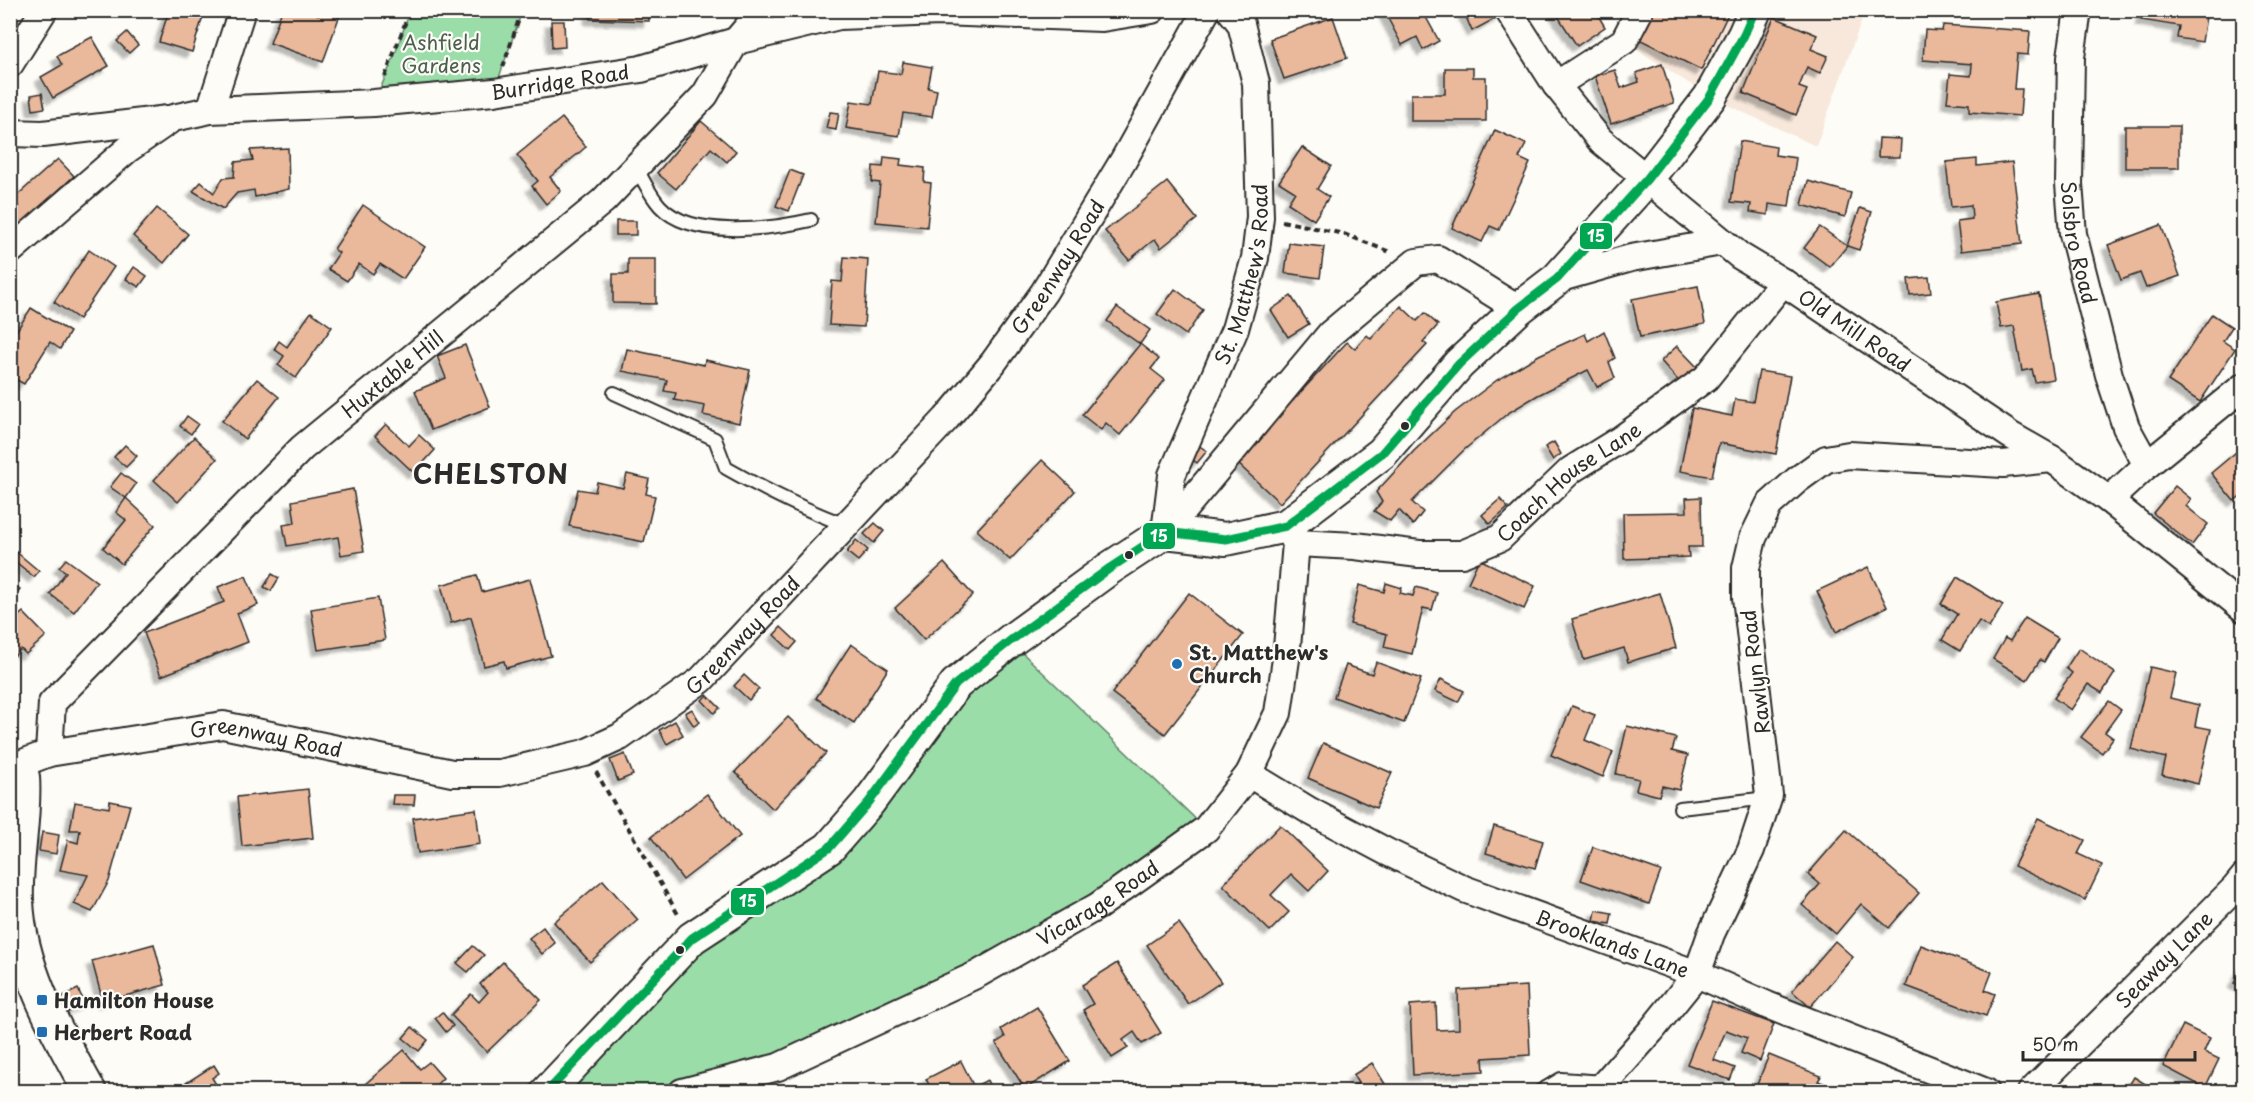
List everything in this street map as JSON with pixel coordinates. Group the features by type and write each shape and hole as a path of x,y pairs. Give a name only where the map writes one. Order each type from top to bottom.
{"street":[{"path":"10,64 44,10"},
{"path":"210,110 242,10"},
{"name":"Huxtable Hill","path":"49,753 52,703 302,448 603,201 705,95 736,41 762,10"},
{"name":"Burridge Road","path":"10,251 128,149 173,118 210,110 374,103 494,92 641,69 736,41 838,16 940,12 1102,18 1152,10"},
{"name":"Greenway Road","path":"11,767 49,753 223,725 452,773 500,773 585,753 620,736 700,680 946,419 993,363 1044,292 1123,161 1207,10"},
{"name":"St. Matthew's Road","path":"1165,532 1172,476 1235,329 1255,258 1260,217 1256,83 1241,24 1230,10"},
{"name":"Old Mill Road","path":"1508,10 1556,85 1600,140 1722,242 2010,435 2052,459 2109,500 2244,609"},
{"path":"1556,85 1624,41 1640,10"},
{"path":"1165,532 1226,539 1291,535 1382,453 1459,364 1518,309 1557,279 1647,179 1710,97 1755,10"},
{"name":"Solsbro Road","path":"2078,10 2070,68 2070,184 2073,234 2109,375 2126,427 2147,465"},
{"path":"10,133 43,134 173,118"},
{"path":"1557,279 1631,258 1722,242"},
{"path":"547,1092 692,938 829,848 869,802 956,684 1110,568 1165,532 1330,334 1416,262 1438,260 1518,309"},
{"name":"Coach House Lane","path":"1291,535 1419,554 1462,554 1500,538 1571,470 1621,439 1706,378 1783,282"},
{"path":"2109,500 2147,465 2239,396"},
{"name":"Rawlyn Road","path":"1602,1087 1697,974 1711,934 1751,850 1768,798 1764,743 1748,617 1746,568 1753,538 1769,505 1797,480 1826,459 1849,455 2003,464 2052,459"},
{"name":"Vicarage Road","path":"682,1092 778,1067 978,974 1098,906 1206,829 1249,774 1278,713 1286,659 1291,535"},
{"path":"11,767 23,777 17,901 25,954 42,1000 90,1092"},
{"name":"Brooklands Lane","path":"1249,774 1310,811 1464,889 1697,974 1767,1005 1986,1092"},
{"name":"Seaway Lane","path":"2031,1092 2244,877"}],"lane":[{"path":"636,167 661,207 678,219 697,226 781,227 811,220"},
{"path":"614,393 715,439 726,468 774,495 846,525"},
{"path":"1680,808 1768,798"},
{"path":"1539,1092 1561,1079 1602,1087"}],"path":[{"path":"394,57 410,10"},
{"path":"510,46 522,10"},
{"path":"1260,217 1344,234 1416,262"},
{"path":"585,753 692,938"}],"shaded area":[{"path":"1640,11 1865,11 1816,146 1710,97 1624,41"}],"green space":[{"name":"Ashfield Gardens","path":"410,11 522,11 494,92 374,103 394,57"},
{"path":"1010,641 1206,829 978,974 682,1091 547,1092 615,1017 829,848"}],"building":[{"path":"169,10 205,10 192,52 159,42"},
{"path":"282,10 308,10 319,15 320,10 341,12 323,62 270,43"},
{"path":"590,10 649,10 649,21 590,19"},
{"path":"1406,10 1407,12 1422,10 1439,41 1423,50 1417,37 1402,45 1384,11"},
{"path":"1463,10 1497,10 1500,16 1472,31"},
{"path":"1554,10 1595,10 1605,27 1577,46"},
{"path":"1652,10 1730,10 1701,70 1639,39"},
{"path":"2143,10 2207,10 2202,42 2177,38 2179,26 2141,20"},
{"path":"1333,17 1347,58 1284,79 1270,39"},
{"path":"1774,17 1817,35 1811,49 1828,56 1820,73 1807,67 1799,87 1807,90 1796,115 1743,93"},
{"path":"551,21 564,21 565,47 552,48"},
{"path":"1943,25 2030,31 2028,55 2017,54 2014,89 2022,89 2020,116 1969,112 1969,104 1947,102 1950,74 1971,76 1972,64 1923,60 1925,30 1942,31"},
{"path":"127,32 138,45 129,53 117,41"},
{"path":"92,37 109,66 53,98 41,77 62,65 57,56"},
{"path":"903,62 932,67 928,88 937,90 932,117 903,113 899,136 846,128 851,101 872,104 878,71 901,74"},
{"path":"1662,64 1674,103 1611,124 1595,76 1615,70 1621,88 1639,82 1636,73"},
{"path":"1445,68 1473,68 1473,77 1486,77 1486,121 1411,121 1411,94 1445,94"},
{"path":"42,93 45,108 33,110 31,95"},
{"path":"830,112 839,113 836,130 826,128"},
{"path":"562,118 586,147 550,177 561,191 546,204 532,186 538,181 517,155"},
{"path":"701,121 736,151 727,162 711,148 676,189 657,173"},
{"path":"2125,126 2179,126 2179,168 2125,168"},
{"path":"1495,130 1526,144 1519,158 1530,163 1499,230 1490,226 1482,242 1452,228"},
{"path":"1879,138 1901,139 1900,157 1878,157"},
{"path":"1740,141 1776,147 1775,155 1796,158 1789,207 1769,204 1768,215 1750,212 1751,204 1731,202"},
{"path":"1302,147 1331,166 1317,189 1329,197 1314,220 1288,203 1295,192 1279,182"},
{"path":"288,148 289,189 255,197 254,190 237,193 223,209 193,191 201,182 214,193 223,178 234,177 235,162 253,160 250,150"},
{"path":"884,157 901,159 900,165 925,168 924,182 931,183 927,227 876,222 880,183 872,182 873,166 883,167"},
{"path":"58,159 74,176 15,230 10,225 10,215 19,207 12,200"},
{"path":"1977,159 1977,166 2012,162 2022,244 1961,251 1957,221 1972,219 1971,205 1951,207 1946,162"},
{"path":"790,170 803,175 789,211 776,206"},
{"path":"1808,181 1851,193 1845,217 1802,205"},
{"path":"1167,182 1197,219 1161,248 1155,239 1129,260 1105,231"},
{"path":"363,205 425,247 403,279 380,264 373,274 359,264 347,281 328,269 339,253 334,249"},
{"path":"157,208 188,234 164,263 133,236"},
{"path":"1860,208 1872,212 1859,250 1847,246"},
{"path":"616,221 636,221 636,235 616,235"},
{"path":"2161,225 2180,276 2146,288 2140,273 2121,280 2108,245"},
{"path":"1820,227 1847,246 1830,267 1804,248"},
{"path":"1289,243 1324,247 1320,278 1285,273"},
{"path":"89,250 114,267 79,319 54,302"},
{"path":"844,257 868,259 864,327 829,325 832,281 842,282"},
{"path":"628,259 656,259 656,304 613,303 613,274 628,274"},
{"path":"134,267 147,276 139,287 126,279"},
{"path":"1929,277 1931,293 1910,295 1908,279"},
{"path":"1698,286 1705,324 1640,337 1632,299"},
{"path":"1175,289 1203,310 1186,335 1157,314"},
{"path":"2039,294 2054,379 2035,382 2032,369 2022,371 2014,326 2001,328 1996,302"},
{"path":"1291,296 1309,324 1288,337 1271,310"},
{"path":"1401,306 1417,321 1425,313 1438,325 1423,342 1427,345 1280,503 1236,462 1347,342 1355,349 1367,335 1371,339"},
{"path":"1117,307 1150,330 1140,344 1107,321"},
{"path":"31,308 70,332 60,349 50,342 24,384 10,376 10,341"},
{"path":"311,312 332,327 296,378 278,365 284,356 274,349 279,341 287,347"},
{"path":"2212,314 2232,327 2223,341 2235,349 2200,402 2168,381"},
{"path":"1604,331 1615,358 1609,362 1615,378 1597,387 1588,370 1508,413 1464,450 1412,502 1423,512 1413,525 1399,510 1390,521 1374,511 1382,502 1376,492 1455,412 1497,380 1539,355 1585,334 1588,341"},
{"path":"1140,344 1159,359 1151,369 1165,380 1120,435 1106,423 1101,430 1082,415"},
{"path":"465,345 490,407 431,430 415,391 446,378 437,356"},
{"path":"1677,346 1699,369 1682,385 1661,361"},
{"path":"627,349 704,365 705,360 750,370 739,423 703,415 705,406 674,400 676,393 664,391 667,380 622,371"},
{"path":"1759,371 1790,376 1776,454 1719,443 1712,477 1680,471 1692,408 1732,416 1735,399 1753,402"},
{"path":"257,379 279,397 245,439 222,421"},
{"path":"187,416 198,424 191,434 180,426"},
{"path":"386,424 409,446 419,435 435,450 414,473 375,436"},
{"path":"194,437 217,459 178,502 154,480"},
{"path":"1554,442 1561,454 1553,460 1545,447"},
{"path":"125,445 137,456 126,467 114,457"},
{"path":"1198,445 1207,451 1197,463 1189,457"},
{"path":"2241,448 2244,450 2244,493 2234,501 2211,473"},
{"path":"1042,460 1075,491 1010,560 977,530"},
{"path":"121,473 136,484 126,498 110,487"},
{"path":"627,474 649,479 646,494 655,496 644,542 569,526 578,489 595,492 597,482 623,488"},
{"path":"2175,486 2191,499 2186,506 2208,524 2192,545 2153,513"},
{"path":"353,489 364,551 341,555 338,537 287,546 283,525 295,523 292,501"},
{"path":"1701,497 1702,547 1688,547 1689,557 1624,559 1623,513 1687,512 1686,498"},
{"path":"126,498 155,525 122,564 103,548 126,520 116,512"},
{"path":"1500,499 1508,508 1490,524 1482,515"},
{"path":"875,523 884,531 874,543 864,534"},
{"path":"856,540 868,550 858,561 847,552"},
{"path":"14,550 39,571 34,577 10,557"},
{"path":"66,559 97,582 74,612 50,594 66,572 59,567"},
{"path":"1479,559 1535,586 1524,609 1468,583"},
{"path":"944,563 973,595 924,640 895,608"},
{"path":"1868,567 1887,607 1836,632 1817,591"},
{"path":"272,574 279,578 271,591 264,587"},
{"path":"477,575 482,592 530,579 551,656 506,668 504,661 484,666 471,617 451,623 441,585"},
{"path":"246,576 258,605 237,613 248,642 161,676 144,633 224,602 218,587"},
{"path":"1957,577 2003,605 1989,628 1979,621 1960,651 1942,640 1957,614 1941,604"},
{"path":"10,581 20,589 12,599 10,598"},
{"path":"1386,583 1402,588 1400,593 1413,596 1416,587 1437,593 1432,610 1423,608 1412,654 1384,647 1387,634 1350,624 1359,585 1384,592"},
{"name":"St. Matthew's Church","path":"1189,593 1243,635 1165,734 1112,693"},
{"path":"1660,593 1676,648 1628,662 1624,648 1584,660 1572,619"},
{"path":"378,598 385,640 318,650 311,609"},
{"path":"23,612 46,636 26,654 21,649 14,656 10,652 10,616 14,620"},
{"path":"2025,618 2058,638 2044,662 2040,660 2027,680 1993,659 2005,638 2010,641"},
{"path":"781,627 797,642 790,650 774,635"},
{"path":"851,644 888,669 854,723 816,698"},
{"path":"2079,648 2115,673 2102,693 2088,684 2071,710 2054,698 2072,673 2066,668"},
{"path":"1376,662 1421,679 1404,723 1334,697 1346,665 1372,674"},
{"path":"2150,667 2176,673 2170,698 2199,705 2195,726 2211,729 2198,784 2162,775 2166,758 2131,749"},
{"path":"744,675 759,689 749,700 734,686"},
{"path":"1441,679 1464,691 1458,702 1435,691"},
{"path":"707,695 720,708 714,713 702,700"},
{"path":"2109,701 2121,710 2105,732 2113,738 2102,753 2081,737"},
{"path":"1572,706 1595,715 1585,740 1613,752 1603,777 1551,755"},
{"path":"692,709 700,722 694,726 685,713"},
{"path":"788,717 826,753 773,809 735,772"},
{"path":"675,721 683,735 667,744 659,730"},
{"path":"1627,726 1676,738 1672,751 1688,755 1679,790 1662,786 1659,796 1636,790 1639,779 1616,774"},
{"path":"1323,743 1392,773 1376,808 1308,778"},
{"path":"625,754 633,775 618,781 610,760"},
{"path":"308,789 313,838 242,846 237,797"},
{"path":"707,794 740,836 683,880 651,837"},
{"path":"393,795 415,795 414,805 392,804"},
{"path":"110,801 130,805 109,881 92,912 74,904 88,875 60,870 68,840 78,843 80,830 70,830 75,802 109,808"},
{"path":"476,809 480,844 418,853 413,818"},
{"path":"2038,818 2085,840 2078,854 2102,865 2085,900 2014,866"},
{"path":"1280,825 1328,871 1309,891 1291,874 1271,895 1289,912 1270,931 1223,885"},
{"path":"1494,826 1543,841 1535,868 1486,853"},
{"path":"1846,830 1919,893 1889,928 1861,904 1836,934 1802,905 1820,884 1808,874"},
{"path":"42,832 59,835 56,854 39,851"},
{"path":"1593,847 1661,871 1649,904 1581,880"},
{"path":"603,880 638,920 590,962 554,922"},
{"path":"1596,910 1612,913 1610,924 1594,921"},
{"path":"1179,923 1221,982 1188,1004 1147,945"},
{"path":"543,927 555,943 542,954 529,938"},
{"path":"1835,941 1853,957 1810,1007 1792,991"},
{"path":"154,944 165,985 103,1002 92,961"},
{"path":"1921,945 1992,972 1985,990 1995,994 1986,1016 1906,986"},
{"path":"473,946 484,955 468,972 457,963"},
{"path":"503,962 541,1000 487,1052 451,1015 471,994 479,1002 488,992 480,984"},
{"path":"1117,963 1161,1033 1142,1044 1134,1032 1123,1040 1128,1048 1112,1058 1083,1010 1093,1004 1082,985"},
{"path":"2244,965 2244,987 2234,983"},
{"path":"1527,986 1530,1055 1483,1058 1484,1071 1413,1075 1410,1005 1436,1003 1437,1030 1459,1029 1458,990"},
{"path":"78,989 85,1004 68,1012 61,997"},
{"path":"1712,1001 1774,1024 1760,1061 1741,1053 1747,1038 1726,1030 1714,1060 1735,1068 1730,1080 1687,1064"},
{"path":"1037,1007 1070,1061 1025,1089 996,1043 1005,1037 1001,1029"},
{"path":"442,1012 453,1026 446,1032 435,1018"},
{"path":"2183,1025 2210,1038 2204,1052 2219,1059 2205,1088 2163,1066"},
{"path":"412,1027 428,1040 419,1051 403,1038"},
{"path":"404,1050 420,1069 429,1062 443,1078 435,1086 439,1092 356,1092"},
{"path":"1769,1055 1821,1076 1818,1081 1836,1088 1835,1092 1754,1092"},
{"path":"961,1061 974,1087 987,1080 992,1092 933,1092 926,1079"},
{"path":"1372,1063 1390,1092 1345,1092 1358,1083 1353,1075"},
{"path":"214,1065 219,1073 212,1078 221,1092 172,1092"},
{"path":"2134,1077 2155,1090 2154,1092 2125,1092"}],"transit line":[{"name":"15","path":"547,1092 692,938 829,848 869,802 956,684 1010,641 1110,568 1165,532 1226,539 1286,526 1382,453 1459,364 1518,309 1557,279 1647,179 1710,97 1755,10"}],"place":[{"name":"St. Matthew's Church","path":"1177,664"},
{"name":"Hamilton House","path":"42,1000"},
{"name":"Herbert Road","path":"42,1032"}],"district":[{"name":"CHELSTON","path":"491,473"}]}
